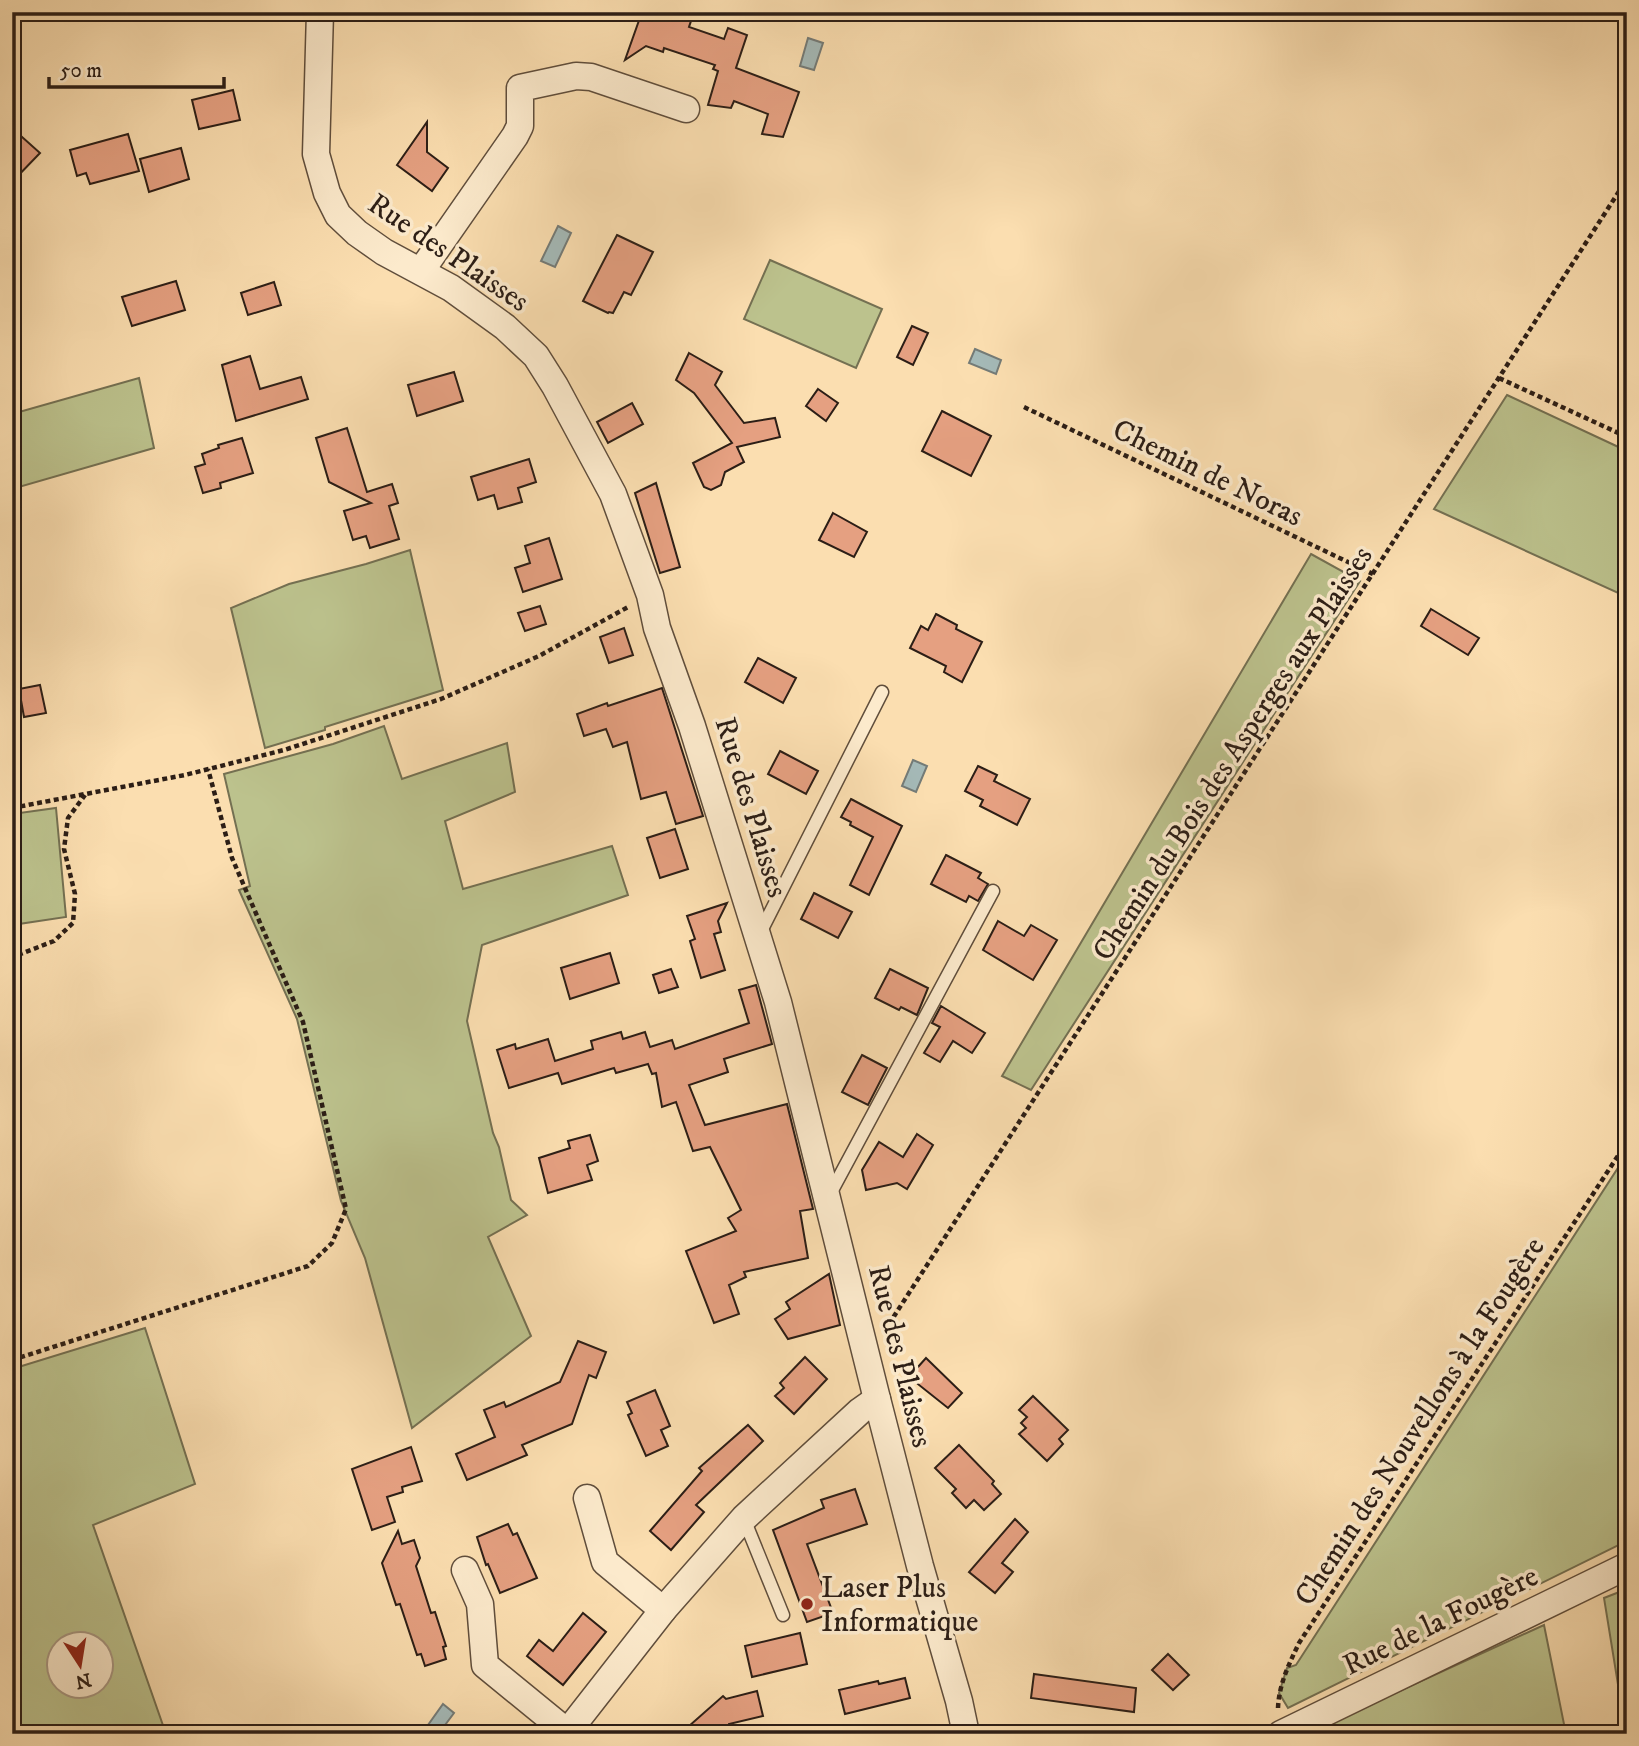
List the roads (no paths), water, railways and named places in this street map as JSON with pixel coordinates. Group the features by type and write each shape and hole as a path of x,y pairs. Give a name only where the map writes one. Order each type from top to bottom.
{"street":[{"name":"Rue des Plaisses","path":"320,12 316,153 327,193 338,215 357,233 384,252 451,288 505,327 536,356 613,494 650,595 657,628 692,726 778,1002 877,1399 966,1734"},
{"path":"421,271 515,136 520,126 520,88 576,76 591,77 686,109"},
{"path":"465,1570 480,1604 485,1665 567,1733 663,1610 744,1518 860,1411 877,1399"},
{"path":"587,1498 605,1562 663,1610"},
{"name":"Rue de la Fougère","path":"1280,1723 1627,1566"}],"lane":[{"path":"758,938 882,691"},
{"path":"828,1198 993,891"},
{"path":"744,1518 783,1615"}],"place":[{"name":"Laser Plus Informatique","path":"807,1604"}]}
